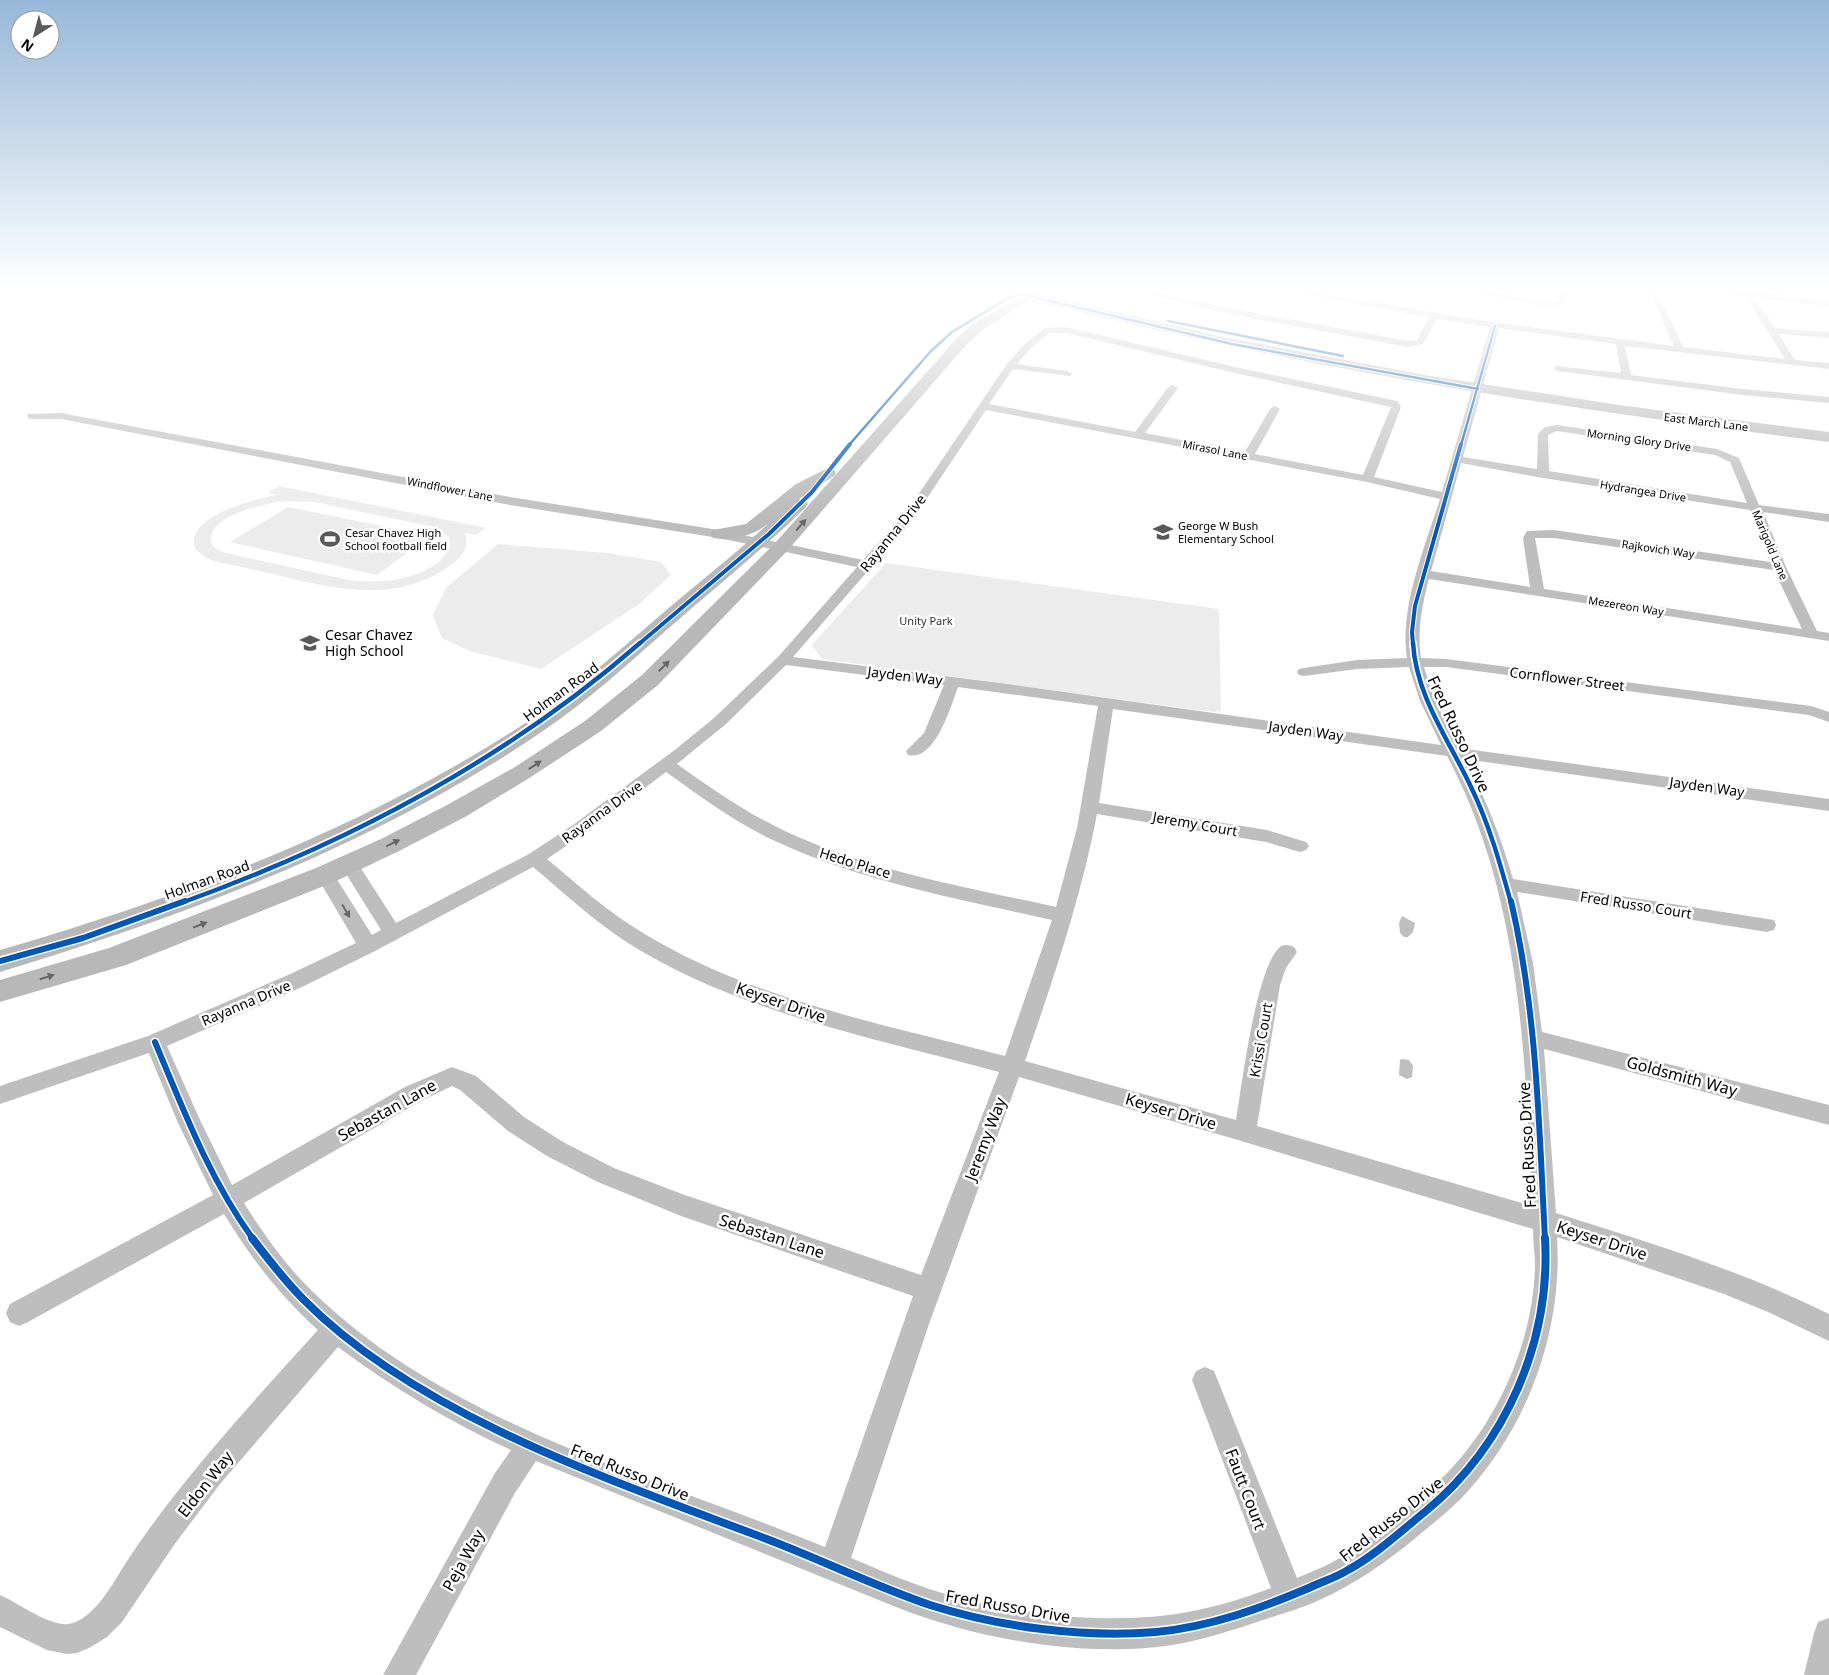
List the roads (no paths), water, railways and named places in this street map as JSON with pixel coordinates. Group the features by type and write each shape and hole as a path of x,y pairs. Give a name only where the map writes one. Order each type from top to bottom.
{"main road":[{"name":"Holman Road","path":"0,961 83,938 254,875 354,831 440,786 534,727 600,678 760,542 812,492 856,437 916,369"},
{"path":"0,992 116,957 349,864 456,811 523,772 593,726 650,680 782,546 937,369"},
{"name":"East March Lane","path":"1384,369 1630,412 1829,437"},
{"name":"East March Lane","path":"1402,369 1479,385 1829,428"},
{"path":"719,534 744,531 752,528 802,488 828,474"}],"street":[{"name":"Rayanna Drive","path":"0,1095 155,1042 295,981 394,933 535,858 579,829 667,765 720,720 783,660 909,516 1008,369"},
{"path":"1033,369 1067,374"},
{"name":"Rayanna Drive","path":"1231,369 1393,403 1396,406 1396,410 1367,479"},
{"name":"Fred Russo Drive","path":"155,1042 202,1153 226,1200 260,1249 297,1293 336,1330 430,1395 529,1446 834,1565 884,1588 954,1612 1047,1628 1089,1632 1157,1632 1224,1619 1289,1597 1352,1568 1405,1528 1458,1483 1482,1452 1524,1373 1537,1337 1548,1267 1534,1038 1519,942 1506,884 1491,836 1472,789 1430,706 1414,662 1411,640 1411,622 1483,369"},
{"path":"1566,369 1743,392 1829,400"},
{"path":"1625,369 1627,378"},
{"path":"1138,436 1173,388"},
{"name":"Mirasol Lane","path":"983,406 1367,479 1446,497"},
{"path":"1248,456 1275,409"},
{"name":"Windflower Lane","path":"32,416 61,416 492,498 719,534 867,565"},
{"name":"Morning Glory Drive","path":"1543,475 1543,434 1549,429 1566,429 1716,452 1729,456"},
{"name":"Marigold Lane","path":"1729,456 1735,460 1779,567 1812,635"},
{"name":"Hydrangea Drive","path":"1457,459 1543,475 1829,518"},
{"name":"Rajkovich Way","path":"1538,593 1529,538 1532,534 1537,533 1779,567"},
{"name":"Mezereon Way","path":"1424,574 1829,637"},
{"name":"Jayden Way","path":"783,660 1106,703 1829,805"},
{"name":"Cornflower Street","path":"1304,672 1352,665 1414,662 1446,663 1802,710 1829,717"},
{"path":"914,751 930,735 953,682"},
{"name":"Jeremy Way","path":"834,1565 928,1290 1012,1066 1062,915 1076,868 1089,807 1106,703"},
{"name":"Hedo Place","path":"667,765 750,820 818,852 901,877 1062,915"},
{"name":"Jeremy Court","path":"1089,807 1267,836 1300,846"},
{"name":"Keyser Drive","path":"535,858 612,922 649,946 690,968 744,990 837,1021 1012,1066 1544,1220 1719,1280 1808,1316 1829,1328"},
{"path":"349,864 394,933"},
{"path":"324,875 368,946"},
{"name":"Fred Russo Court","path":"1506,884 1767,925"},
{"name":"Krissi Court","path":"1245,1132 1270,985 1277,965 1287,952"},
{"name":"Goldsmith Way","path":"1534,1038 1829,1115"},
{"name":"Sebastan Lane","path":"19,1313 226,1200 420,1090 452,1076 468,1083 516,1124 555,1149 606,1175 681,1205 904,1280 928,1290"},
{"name":"Eldon Way","path":"0,1610 56,1638 77,1638 100,1624 117,1605 141,1566 209,1476 276,1396 336,1330"},
{"name":"Fautt Court","path":"1205,1380 1289,1597"},
{"name":"Peja Way","path":"399,1675 505,1483 529,1446"},
{"path":"1820,1675 1829,1633"}],"place":[{"name":"George W Bush Elementary School","path":"1163,532"},
{"name":"Cesar Chavez High School football field","path":"330,539"},
{"name":"Cesar Chavez High School","path":"310,643"}],"park label":[{"name":"Unity Park","path":"926,621"}]}
